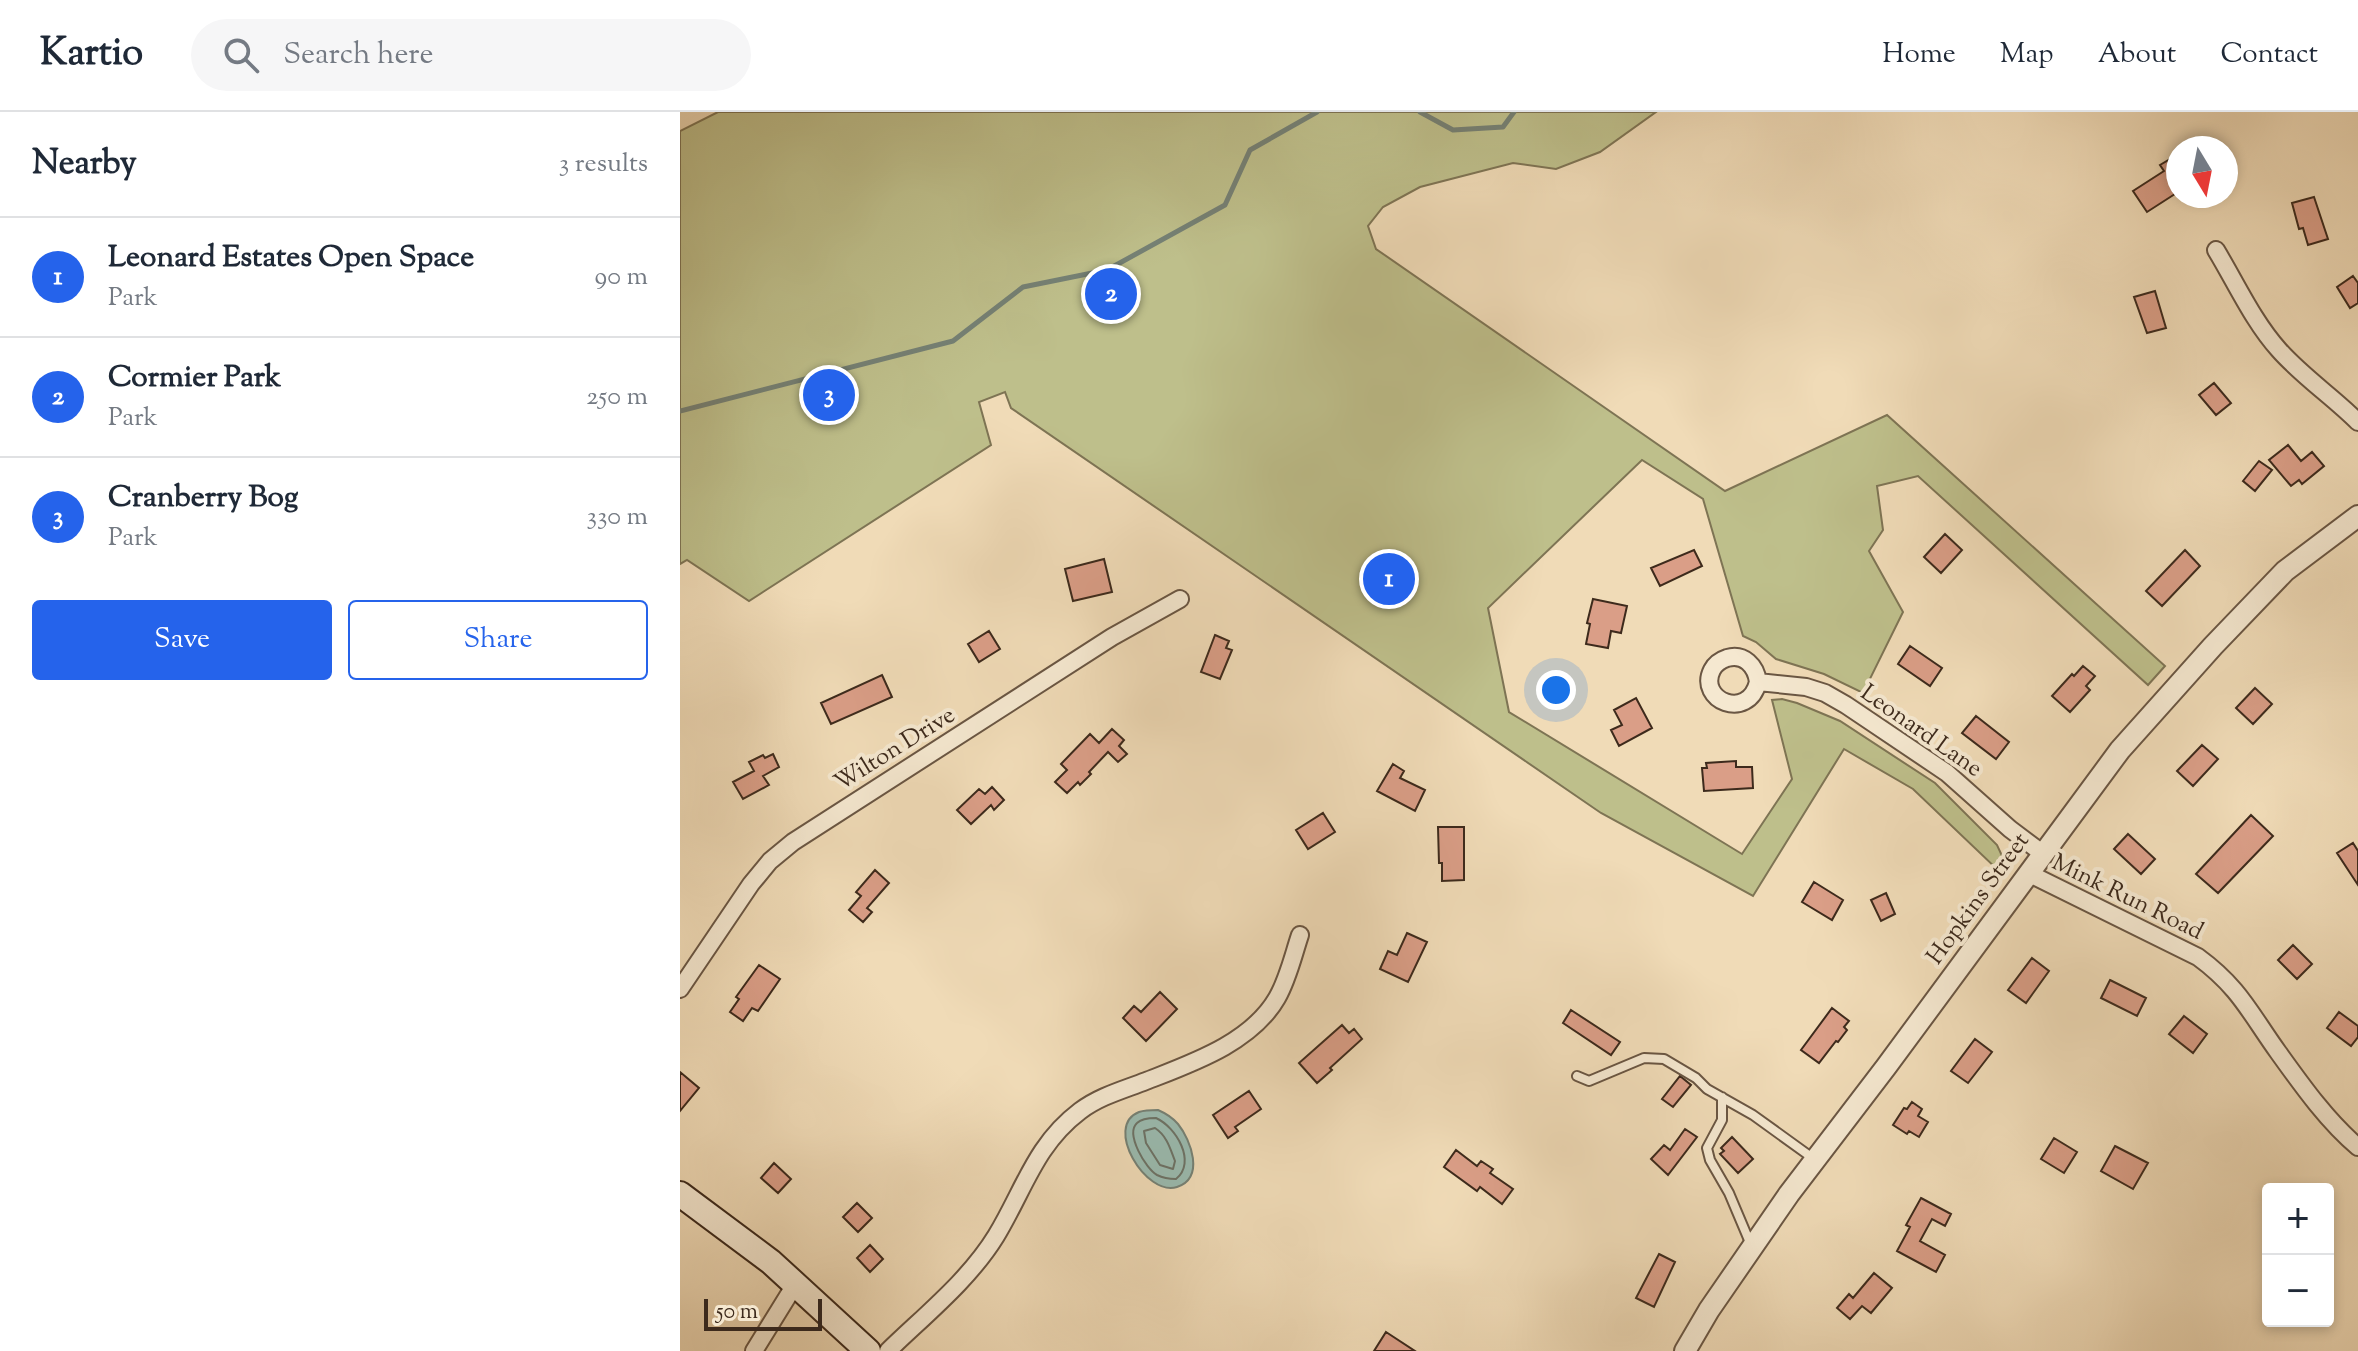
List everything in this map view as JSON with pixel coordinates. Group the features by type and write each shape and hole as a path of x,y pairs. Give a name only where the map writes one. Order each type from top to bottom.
{"main road":[{"path":"680,1195 771,1262 868,1351"}],"street":[{"path":"2216,250 2278,348 2295,367 2358,422"},
{"name":"Hopkins Street","path":"1685,1351 1752,1246 2128,739 2285,571 2358,516"},
{"name":"Wilton Drive","path":"680,989 751,884 770,861 793,842 1112,637 1180,599"},
{"name":"Leonard Lane","path":"1758,682 1806,687 1846,705 1947,773 2042,853"},
{"name":"Mink Run Road","path":"2028,873 2212,966 2240,994 2277,1051 2339,1130 2358,1147"},
{"path":"888,1351 981,1256 996,1236 1030,1170 1057,1131 1094,1102 1211,1054 1254,1025 1268,1012 1278,995 1300,935"},
{"path":"754,1351 796,1283"}],"lane":[{"path":"1577,1076 1589,1081 1644,1058 1664,1059 1753,1115 1815,1160"},
{"path":"1722,1097 1722,1120 1707,1148 1752,1246"}],"green space":[{"path":"718,112 1656,112 1600,152 1556,169 1513,163 1420,187 1383,207 1368,226 1376,249 1725,491 1887,415 2165,666 2148,685 1918,476 1877,486 1883,530 1869,551 1903,612 1863,693 1824,674 1776,659 1756,642 1743,636 1703,499 1642,460 1488,608 1509,712 1742,854 1792,779 1772,700 1797,703 1840,721 1935,783 1997,845 2003,858 2001,873 1913,789 1844,749 1753,896 1601,813 1011,408 1005,392 979,402 991,445 749,601 687,560 680,564 680,131"}],"water":[{"path":"1158,1110 1178,1124 1191,1149 1191,1176 1177,1187 1165,1187 1153,1181 1142,1171 1127,1145 1125,1131 1129,1120 1139,1112"}],"building":[{"path":"2166,162 2166,200 2147,212 2133,191 2164,171 2160,165"},
{"path":"2314,197 2328,239 2308,245 2303,228 2299,229 2292,203"},
{"path":"2353,276 2358,283 2358,303 2350,308 2337,287"},
{"path":"2155,291 2166,328 2147,333 2134,297"},
{"path":"2214,383 2231,403 2216,415 2199,395"},
{"path":"2288,445 2301,461 2312,452 2324,466 2302,484 2299,480 2291,486 2269,460"},
{"path":"2259,461 2272,470 2255,491 2243,481"},
{"path":"1945,534 1962,550 1941,573 1924,557"},
{"path":"1694,550 1702,566 1660,586 1651,568"},
{"path":"2185,550 2200,566 2162,606 2146,591"},
{"path":"1104,559 1112,592 1073,601 1065,569"},
{"path":"1593,599 1627,606 1621,633 1611,631 1608,648 1586,644"},
{"path":"989,631 1000,649 979,662 968,644"},
{"path":"1215,635 1229,641 1226,648 1232,650 1220,679 1201,672"},
{"path":"1910,646 1942,668 1930,686 1898,664"},
{"path":"2083,666 2095,676 2086,686 2090,690 2070,712 2052,696"},
{"path":"882,675 892,697 831,724 821,703"},
{"path":"2255,688 2272,704 2253,724 2236,708"},
{"path":"1636,698 1652,728 1619,746 1611,730 1622,725 1614,710"},
{"path":"1976,716 2009,742 1996,759 1962,733"},
{"path":"1112,729 1124,740 1119,746 1127,754 1118,762 1108,752 1080,785 1078,782 1067,793 1055,782 1067,770 1061,764 1090,734 1099,743"},
{"path":"2202,745 2218,759 2193,786 2177,771"},
{"path":"773,754 779,767 763,776 769,785 743,799 733,782 754,771 749,762"},
{"path":"1736,761 1736,767 1752,767 1753,788 1704,791 1702,768 1707,768 1706,763"},
{"path":"1393,764 1404,771 1400,778 1425,790 1415,811 1377,791"},
{"path":"992,787 1004,800 994,810 991,805 971,824 957,810 979,789 985,794"},
{"path":"1323,813 1335,832 1308,849 1296,830"},
{"path":"2251,815 2273,836 2218,893 2196,874"},
{"path":"1438,827 1464,827 1464,880 1442,881"},
{"path":"2128,834 2155,859 2141,874 2114,849"},
{"path":"2353,843 2358,851 2358,885 2337,853"},
{"path":"875,870 889,883 867,908 872,912 863,922 849,910 861,896 856,892"},
{"path":"1814,882 1843,900 1832,920 1802,902"},
{"path":"1886,893 1895,914 1881,921 1871,900"},
{"path":"1407,933 1427,942 1408,982 1380,969 1388,951 1397,955"},
{"path":"2293,945 2312,964 2297,979 2278,960"},
{"path":"2032,958 2049,971 2026,1003 2008,990"},
{"path":"759,965 780,979 758,1011 752,1008 743,1021 730,1012 739,999 736,997"},
{"path":"2110,980 2146,998 2137,1016 2101,998"},
{"path":"1160,992 1177,1009 1146,1041 1123,1018 1134,1006 1141,1012"},
{"path":"1832,1008 1849,1021 1844,1027 1847,1030 1819,1063 1801,1050"},
{"path":"1571,1010 1620,1042 1611,1055 1563,1023"},
{"path":"2339,1012 2358,1026 2358,1037 2351,1046 2327,1028"},
{"path":"2184,1016 2207,1034 2193,1053 2169,1034"},
{"path":"1342,1025 1349,1033 1354,1029 1362,1039 1317,1083 1299,1063"},
{"path":"1975,1039 1992,1052 1968,1083 1951,1071"},
{"path":"680,1072 699,1088 680,1111"},
{"path":"1680,1076 1691,1085 1673,1107 1662,1099"},
{"path":"1249,1091 1261,1109 1235,1127 1238,1131 1228,1138 1213,1115"},
{"path":"1912,1102 1922,1109 1918,1116 1928,1122 1919,1137 1893,1125"},
{"path":"1685,1129 1697,1137 1668,1175 1651,1159 1664,1145 1670,1150"},
{"path":"1732,1137 1753,1159 1738,1173 1720,1154 1724,1151 1721,1148"},
{"path":"2054,1138 2077,1152 2064,1173 2041,1159"},
{"path":"2115,1146 2148,1163 2133,1189 2101,1171"},
{"path":"1456,1150 1477,1166 1481,1161 1493,1169 1490,1173 1513,1189 1502,1204 1480,1187 1477,1191 1444,1167"},
{"path":"774,1163 791,1179 778,1193 761,1178"},
{"path":"1921,1198 1951,1214 1945,1226 1932,1219 1920,1241 1945,1255 1936,1272 1897,1251 1910,1227 1906,1225"},
{"path":"857,1203 872,1218 858,1232 843,1217"},
{"path":"870,1245 883,1259 870,1272 857,1258"},
{"path":"1659,1254 1675,1262 1654,1307 1636,1298"},
{"path":"1874,1273 1892,1288 1871,1313 1862,1306 1850,1319 1837,1308 1849,1294 1853,1298"},
{"path":"1386,1332 1415,1351 1374,1351"}],"waterway":[{"path":"680,411 953,341 1023,287 1107,270 1225,205 1250,150 1317,112"},
{"path":"1420,112 1453,130 1503,127 1514,112"}],"place":[{"name":"Cormier Park","path":"1111,294"},
{"name":"Cranberry Bog","path":"829,395"},
{"name":"Leonard Estates Open Space","path":"1389,579"}]}
